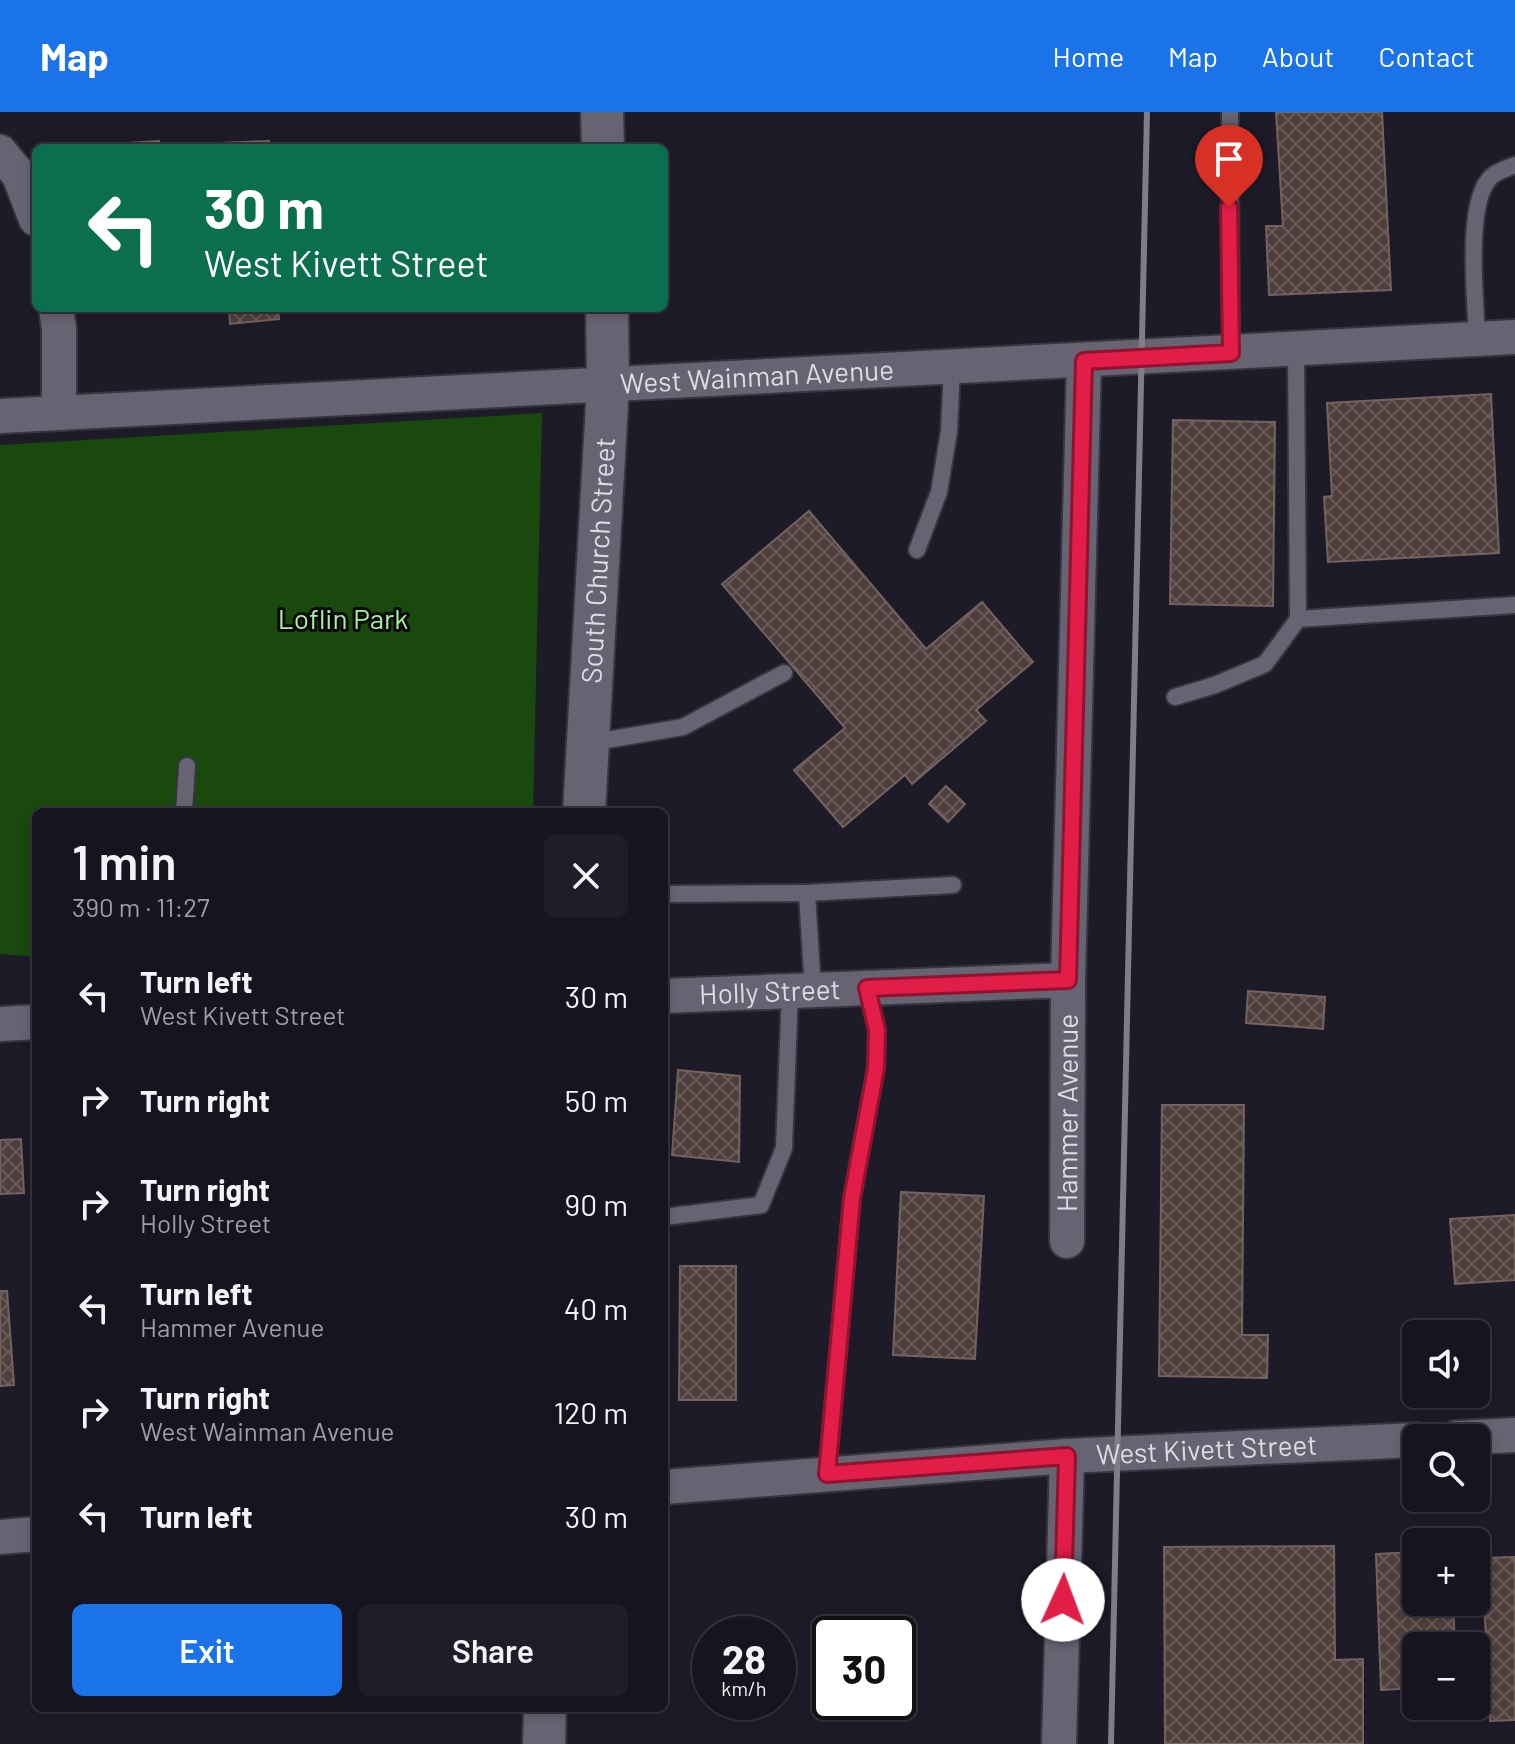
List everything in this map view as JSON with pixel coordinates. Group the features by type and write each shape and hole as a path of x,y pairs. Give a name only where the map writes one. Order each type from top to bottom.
{"street":[{"path":"602,112 603,144"},
{"path":"0,152 19,175 32,209"},
{"path":"57,312 59,413"},
{"name":"South Church Street","path":"584,808 608,385 607,312"},
{"name":"West Wainman Avenue","path":"0,416 1515,337"},
{"name":"Hammer Avenue","path":"1067,1241 1068,980 1084,361"},
{"name":"Holly Street","path":"668,996 1068,980"},
{"path":"0,1024 32,1022"},
{"path":"1490,1436 1515,1435"},
{"name":"West Kivett Street","path":"668,1487 1067,1456 1402,1441"},
{"path":"1059,1744 1067,1456"},
{"path":"0,1537 32,1534"},
{"path":"544,1744 545,1712"}],"lane":[{"path":"1230,112 1231,353"},
{"path":"1477,339 1474,218 1483,189 1493,175 1515,165"},
{"path":"1175,697 1215,685 1265,664 1298,619 1296,349"},
{"path":"917,550 939,492 949,431 952,368"},
{"path":"1298,619 1515,605"},
{"path":"588,744 683,727 784,673"},
{"path":"184,808 187,766"},
{"path":"670,894 807,893 953,885"},
{"path":"668,1217 761,1205 784,1148 802,990 807,893"},
{"path":"827,1474 852,1198 876,1068 877,1030 867,988"}],"green space":[{"name":"Loflin Park","path":"542,413 533,808 32,808 32,957 0,954 0,445"}],"building":[{"path":"1276,112 1382,112 1391,290 1269,295 1266,226 1283,226"},
{"path":"159,141 159,144 112,144"},
{"path":"269,141 269,144 220,144"},
{"path":"229,312 278,312 279,319 230,324"},
{"path":"1491,394 1499,553 1328,562 1324,497 1332,496 1327,403"},
{"path":"1173,420 1275,422 1273,606 1170,604"},
{"path":"809,511 926,649 982,602 1033,662 976,710 986,721 912,784 905,775 843,827 794,770 845,728 722,584"},
{"path":"946,786 965,804 948,822 929,804"},
{"path":"1248,991 1325,997 1323,1029 1246,1023"},
{"path":"678,1070 740,1076 739,1162 672,1155"},
{"path":"1162,1105 1244,1105 1242,1335 1268,1335 1267,1378 1159,1376"},
{"path":"21,1139 24,1193 0,1194 0,1140"},
{"path":"901,1192 984,1196 975,1359 893,1355"},
{"path":"1515,1215 1515,1280 1455,1284 1450,1219"},
{"path":"680,1266 736,1266 736,1400 679,1400"},
{"path":"0,1291 7,1291 14,1385 0,1386"},
{"path":"1334,1546 1335,1660 1363,1659 1363,1744 1165,1744 1164,1547"},
{"path":"1402,1553 1402,1616 1454,1616 1454,1632 1402,1632 1402,1689 1381,1690 1376,1554"},
{"path":"1515,1557 1515,1720 1490,1721 1490,1632 1486,1632 1485,1616 1490,1616 1490,1558"}],"railway":[{"path":"1111,1744 1147,112"}],"route":[{"path":"1063,1600 1067,1456 827,1474 852,1198 876,1068 877,1030 867,988 1068,980 1084,361 1231,353 1229,207"}]}
